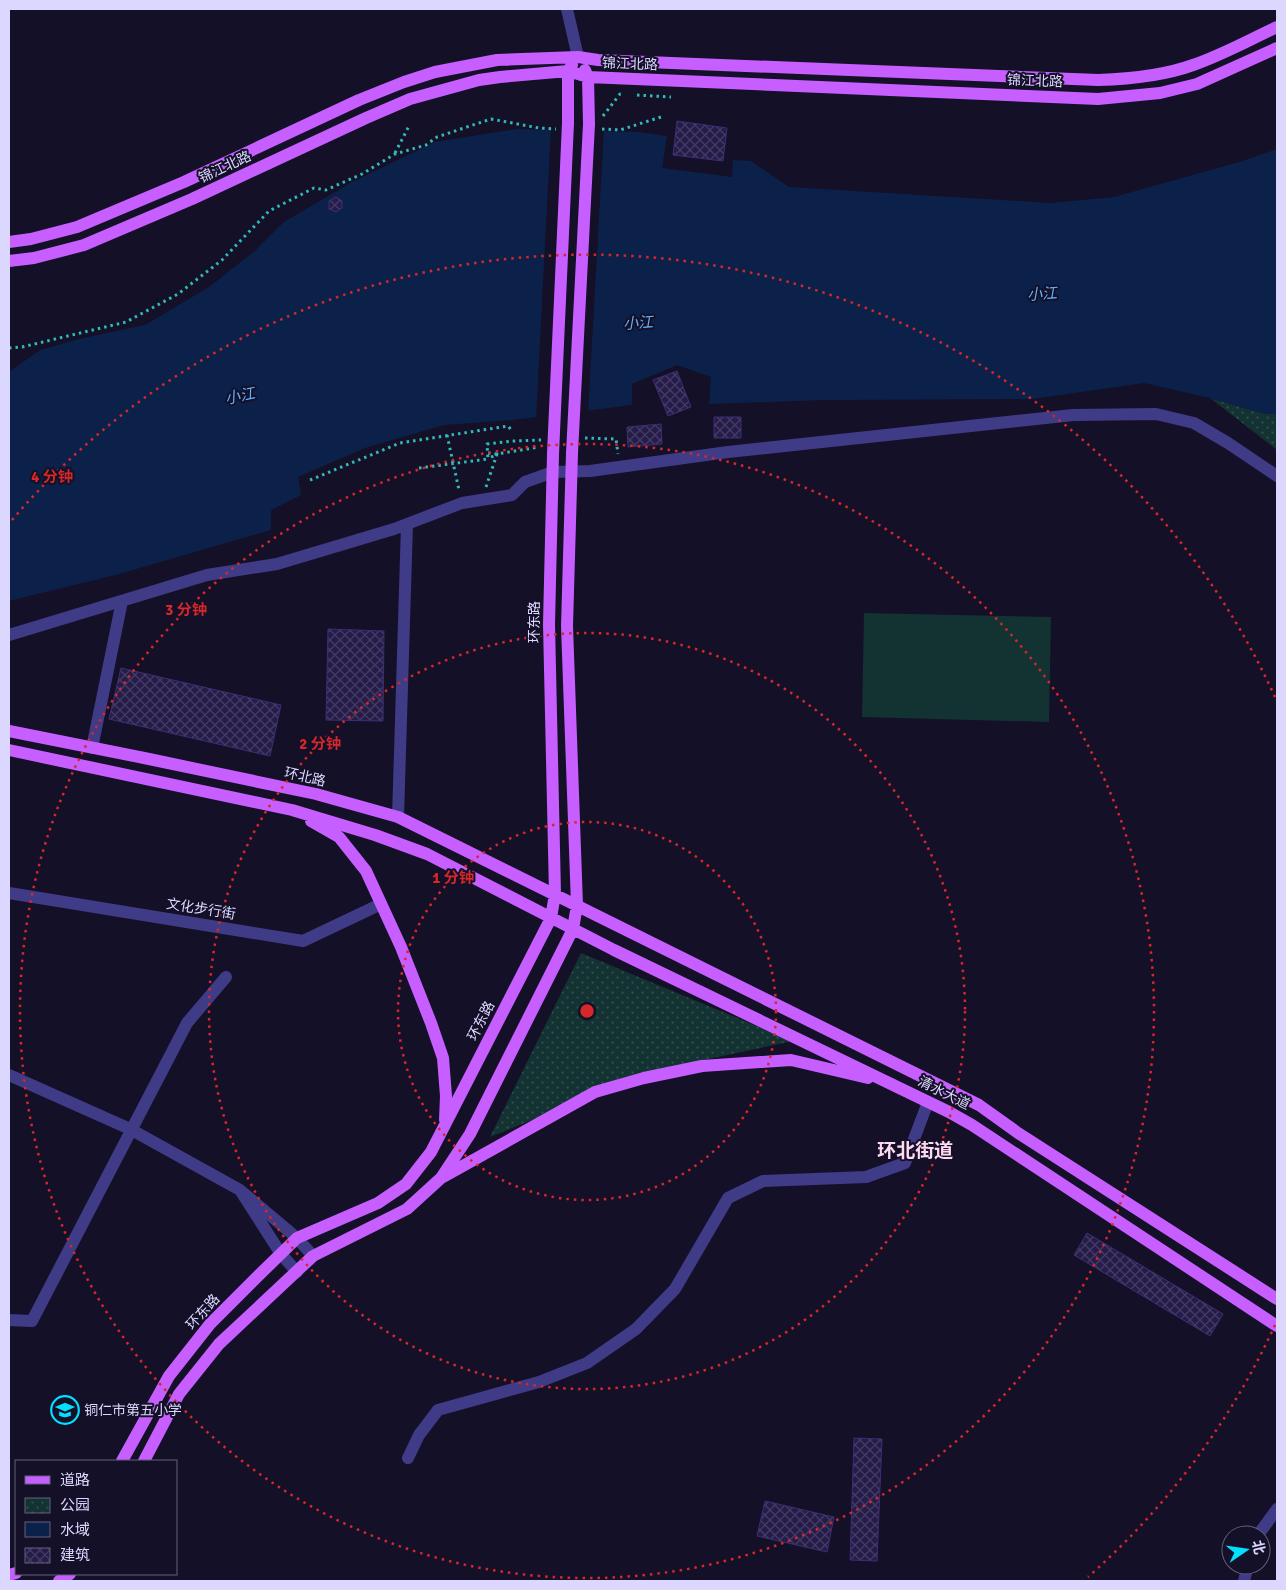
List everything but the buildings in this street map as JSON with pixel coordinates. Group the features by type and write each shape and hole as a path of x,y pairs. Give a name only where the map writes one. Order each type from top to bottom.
{"main road":[{"name":"锦江北路","path":"9,242 31,239 77,227 184,182 359,100 404,82 435,72 496,60 578,56 598,60 1098,80 1129,79 1156,75 1191,66 1277,27"},
{"name":"锦江北路","path":"9,261 34,258 84,245 192,199 366,118 410,100 480,80 568,71 588,77 1098,99 1160,93 1197,84 1277,48"},
{"path":"568,71 578,56"},
{"path":"441,1178 470,1134 573,929 577,905 567,626 571,472 591,127 588,77 578,56"},
{"name":"环东路","path":"123,1460 168,1376 210,1324 297,1238 378,1203 406,1184 431,1152 551,918 555,894 549,624 552,472 562,126 568,71"},
{"name":"环北路","path":"9,731 149,758 316,794 398,818 577,905"},
{"path":"9,750 292,810 376,835 427,854 573,929"},
{"path":"292,810 339,837 366,871 408,964 431,1023 442,1058 446,1096 445,1124"},
{"name":"清水大道","path":"577,905 979,1105 1018,1133 1277,1299"},
{"name":"清水大道","path":"573,929 890,1083 972,1125 1069,1191 1277,1326"},
{"path":"145,1460 179,1394 219,1344 313,1256 407,1209 441,1178 595,1092 644,1078 702,1066 791,1060 890,1083"}],"street":[{"path":"567,9 578,56"},
{"path":"9,635 207,575 277,564 407,524 462,503 512,495 525,482 552,472 590,471 737,450 1073,415 1156,414 1194,423 1277,476"},
{"path":"398,818 407,524"},
{"path":"92,748 122,601"},
{"name":"文化步行街","path":"9,893 303,941 381,904"},
{"path":"9,1320 32,1321 186,1023 226,977"},
{"path":"9,1076 130,1129 240,1190 297,1238 313,1256"},
{"path":"408,1458 420,1435 438,1410 539,1382 587,1363 636,1329 675,1289 728,1198 763,1181 866,1177 905,1163 928,1102"},
{"path":"240,1190 281,1254 296,1272"},
{"path":"1265,1525 1277,1509"}],"path":[{"path":"602,117 620,94 671,97"},
{"path":"591,127 620,130 661,116"},
{"path":"9,348 22,347 126,322 178,294 222,260 269,211 314,188 326,190 362,174 395,154 426,145 438,137 491,119 539,128 562,126"},
{"path":"395,154 409,126"},
{"path":"310,480 400,443 508,426 513,432"},
{"path":"447,435 462,503"},
{"path":"578,439 616,439 618,457"},
{"path":"488,459 487,444 542,440"},
{"path":"488,453 497,454 539,447"},
{"path":"420,468 488,459 497,454"},
{"path":"482,500 497,454"}],"green space":[{"path":"1210,398 1265,414 1277,414 1277,450"},
{"path":"864,613 1051,617 1049,722 862,717"},
{"path":"581,953 793,1041 657,1070 490,1137"}],"water":[{"name":"小江","path":"517,129 638,132 667,136 662,168 732,177 733,160 751,161 789,187 1051,203 1114,197 1243,161 1277,149 1277,414 1265,414 1210,398 1144,383 1032,399 825,400 709,404 711,377 677,365 632,384 632,405 512,420 444,425 365,448 298,477 301,495 271,510 271,530 119,574 9,601 9,372 40,350 79,339 145,325 209,287 256,250 284,222 352,182 435,142"}],"pier":[{"path":"551,127 604,129 588,413 536,420"}],"place":[{"name":"铜仁市第五小学","path":"65,1410"}],"district":[{"name":"环北街道","path":"915,1151"}]}
